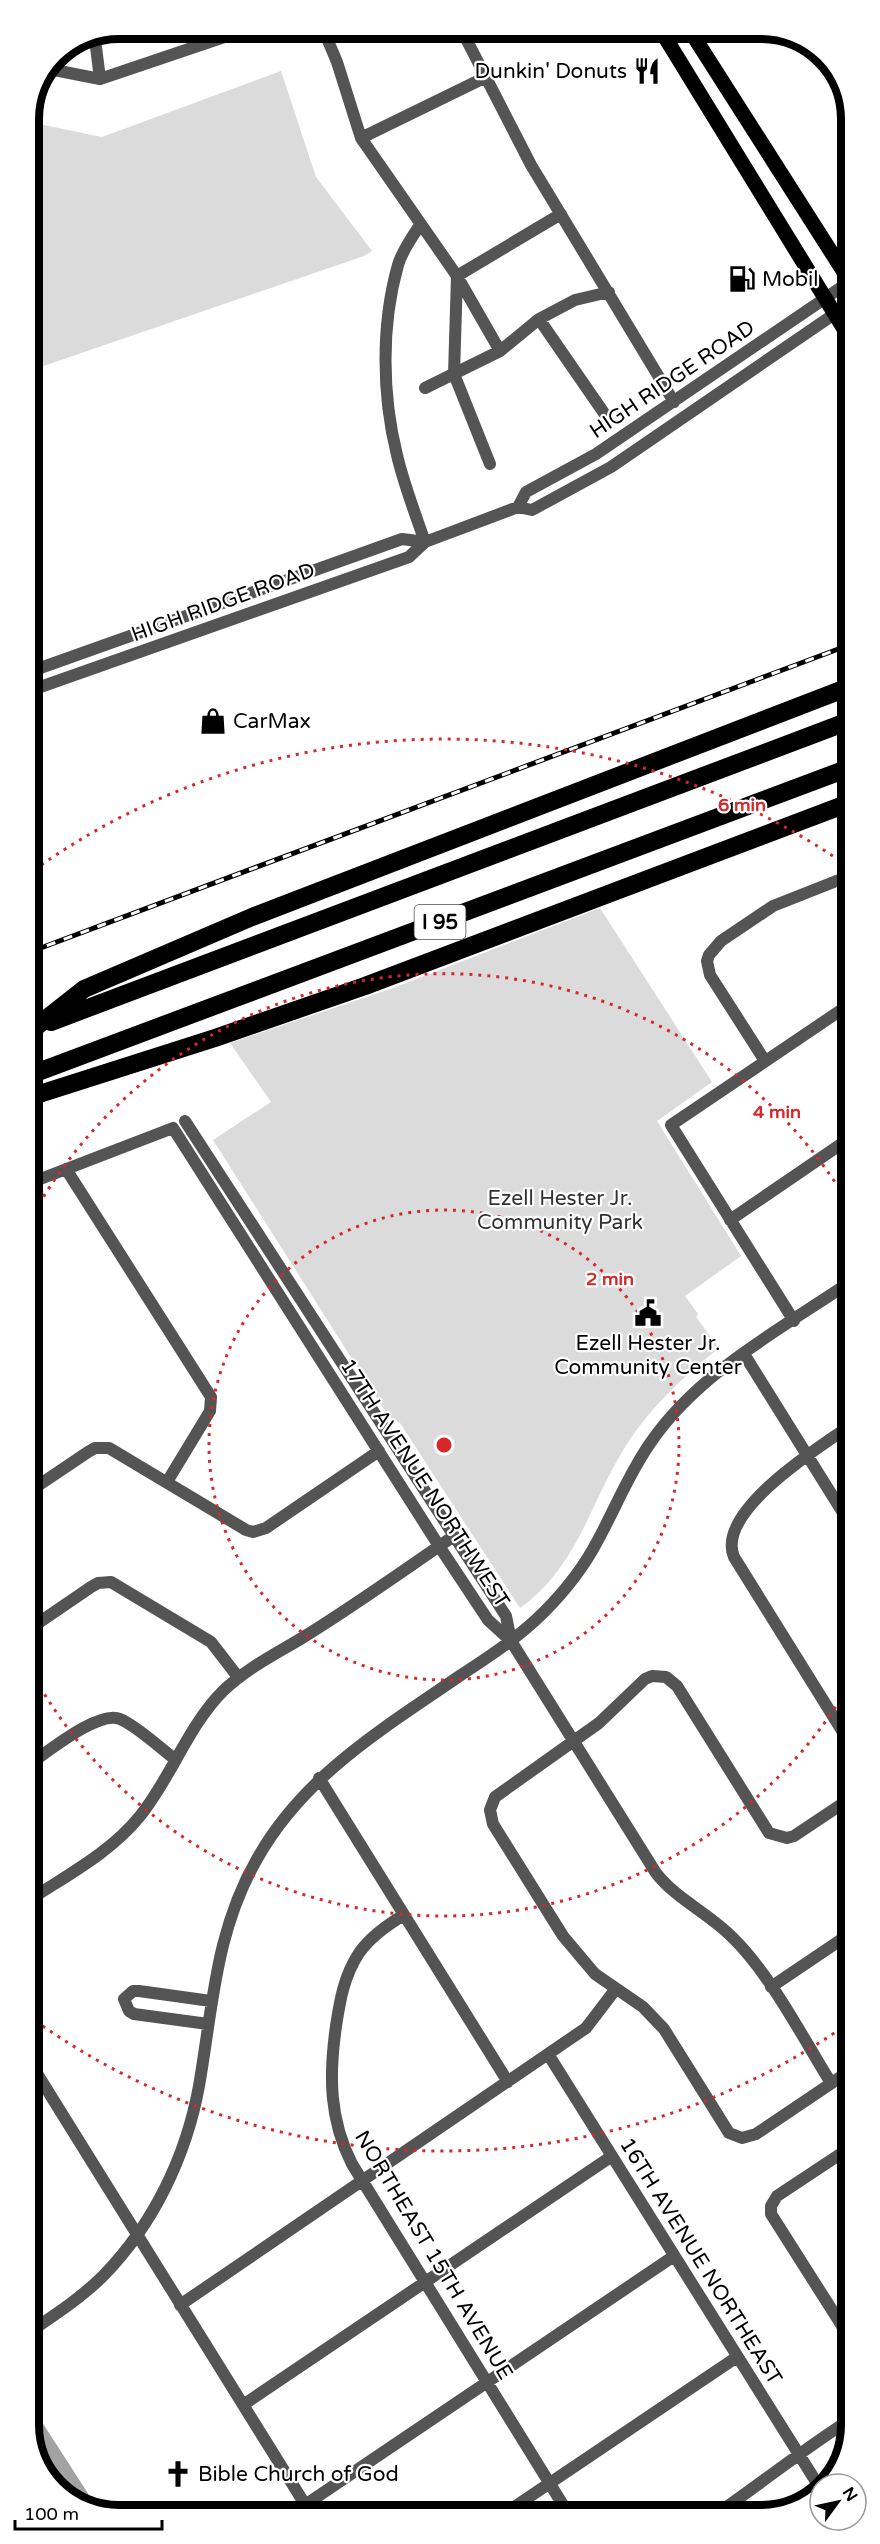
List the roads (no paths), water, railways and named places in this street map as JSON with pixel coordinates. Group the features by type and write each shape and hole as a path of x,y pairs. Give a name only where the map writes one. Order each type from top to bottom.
{"highway":[{"path":"39,1024 84,989 252,917 841,690"},
{"name":"I 95","path":"39,1027 841,724"},
{"name":"I 95","path":"39,1072 841,771"},
{"path":"39,1094 215,1038 365,986 841,806"}],"main road":[{"path":"666,39 841,324"},
{"path":"695,39 841,268"},
{"path":"701,95 727,89"}],"street":[{"path":"56,70 100,79 197,39"},
{"path":"328,39 338,62 361,138 457,276 500,351"},
{"path":"466,39 531,165 674,402"},
{"path":"96,43 100,79"},
{"path":"361,138 486,76"},
{"path":"457,276 561,214"},
{"path":"420,225 398,263 391,301 386,362 391,423 397,454 425,542"},
{"path":"457,276 454,374 490,464"},
{"name":"HIGH RIDGE ROAD","path":"518,507 526,492 570,470 620,438 841,287"},
{"path":"425,388 500,351 539,320 575,300 609,292"},
{"name":"HIGH RIDGE ROAD","path":"39,687 409,557 425,542 518,507 532,510 577,487 630,455 841,310"},
{"path":"539,320 606,416"},
{"path":"620,438 630,455"},
{"name":"HIGH RIDGE ROAD","path":"39,668 402,540 425,542"},
{"path":"281,582 286,599"},
{"path":"765,1061 710,975 707,961 713,949 721,941 773,906 841,879"},
{"path":"794,1320 671,1125 841,1010"},
{"name":"17TH AVENUE NORTHWEST","path":"185,1121 506,1616 511,1641"},
{"name":"17TH AVENUE NORTHWEST","path":"66,1169 173,1128 439,1546 488,1620 511,1641"},
{"path":"730,1220 841,1144"},
{"path":"39,1180 66,1169 211,1397 210,1411 167,1482"},
{"path":"39,2325 97,2282 137,2235 162,2195 184,2142 199,2087 222,1943 244,1882 277,1827 319,1778 364,1742 511,1641 547,1609 582,1567 597,1544 637,1462 665,1423 703,1384 841,1288"},
{"path":"744,1354 841,1510"},
{"path":"841,1431 770,1484 754,1502 732,1536 731,1550 841,1729"},
{"path":"39,1485 95,1448 109,1448 246,1530 260,1531 380,1451"},
{"path":"39,1894 107,1849 125,1833 141,1815 210,1705 238,1677 257,1663 301,1639 454,1536"},
{"path":"39,1622 98,1583 118,1585 211,1642 238,1677"},
{"path":"511,1641 665,1885 734,1938 751,1957 831,2083"},
{"path":"841,1805 794,1836 776,1837 770,1833 677,1686 666,1677 652,1676 645,1679 599,1723 495,1797 490,1810 493,1824 563,1936 590,1968 615,1990 643,2007 664,2029 729,2133 742,2138 756,2134 841,2076"},
{"path":"39,1758 95,1721 108,1717 122,1719 176,1761"},
{"path":"319,1778 508,2082"},
{"name":"NORTHEAST 15TH AVENUE","path":"404,1914 377,1933 365,1945 351,1966 340,1997 331,2062 332,2108 342,2144 362,2181 563,2505"},
{"path":"771,1987 841,1940"},
{"path":"180,2305 591,2024 615,1990"},
{"path":"208,2024 135,2014 129,2011 124,1999 127,1994 139,1991 211,2001"},
{"name":"16TH AVENUE NORTHEAST","path":"548,2054 810,2472"},
{"path":"39,2077 305,2505"},
{"path":"841,2154 777,2196 771,2206 771,2214 841,2324"},
{"path":"243,2406 612,2156"},
{"path":"315,2505 487,2382 674,2256"},
{"path":"517,2505 737,2357"},
{"path":"729,2505 799,2454 841,2427"}],"railway":[{"path":"39,949 841,648"}],"place":[{"name":"Dunkin' Donuts","path":"647,71"},
{"name":"Mobil","path":"742,279"},
{"name":"CarMax","path":"213,721"},
{"name":"Ezell Hester Jr. Community Center","path":"648,1313"},
{"name":"Bible Church of God","path":"178,2474"}],"park label":[{"name":"Ezell Hester Jr. Community Park","path":"560,1210"}]}
